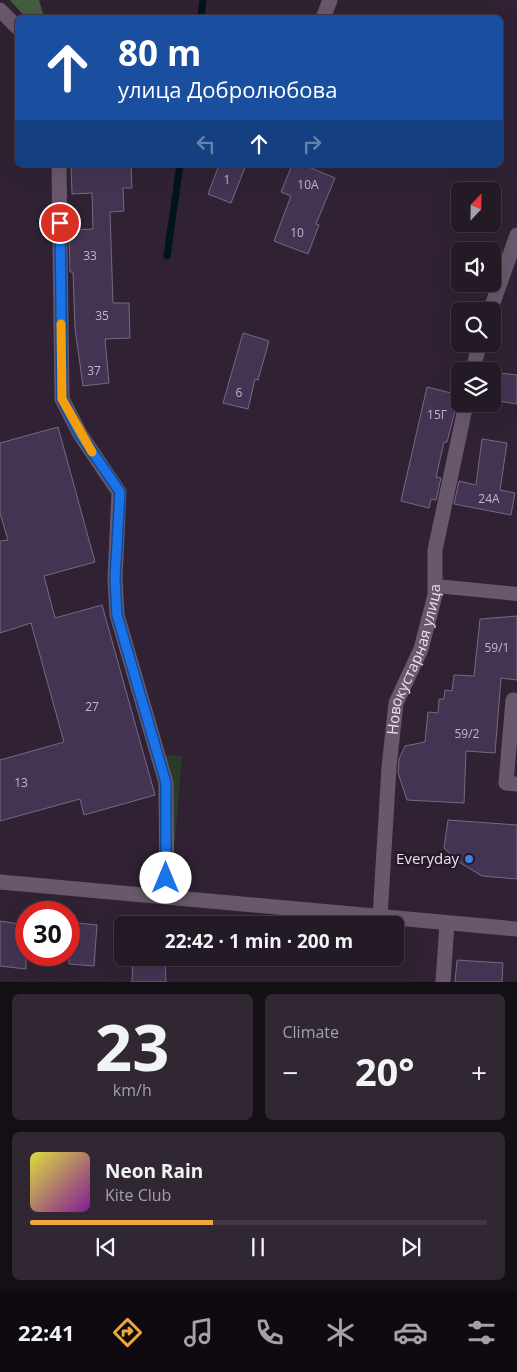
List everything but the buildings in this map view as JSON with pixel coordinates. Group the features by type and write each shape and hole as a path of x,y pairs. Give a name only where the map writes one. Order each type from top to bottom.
{"street":[{"path":"324,15 330,0"},
{"path":"0,10 15,25"},
{"path":"59,167 62,399 80,434 120,492 115,579 117,615 166,783 167,897"},
{"path":"493,302 517,235"},
{"name":"Новокустарная улица","path":"380,916 389,766 396,703 421,649 436,586 435,550 464,412"},
{"path":"517,701 513,700 506,783 517,784"},
{"path":"0,882 369,916"},
{"path":"404,919 517,929"},
{"path":"443,982 447,923"}],"lane":[{"path":"436,586 517,594"}],"green space":[{"path":"10,0 39,0 43,15 23,15"},
{"path":"165,755 182,756 175,843 171,833"}],"waterway":[{"path":"201,15 203,0"},
{"path":"167,256 180,167"}],"slow traffic":[{"path":"61,324 62,399 80,434 92,452"}],"place":[{"name":"Everyday","path":"469,859"}],"route":[{"path":"60,223 62,399 80,434 120,492 115,579 117,615 166,783 166,878"}]}
